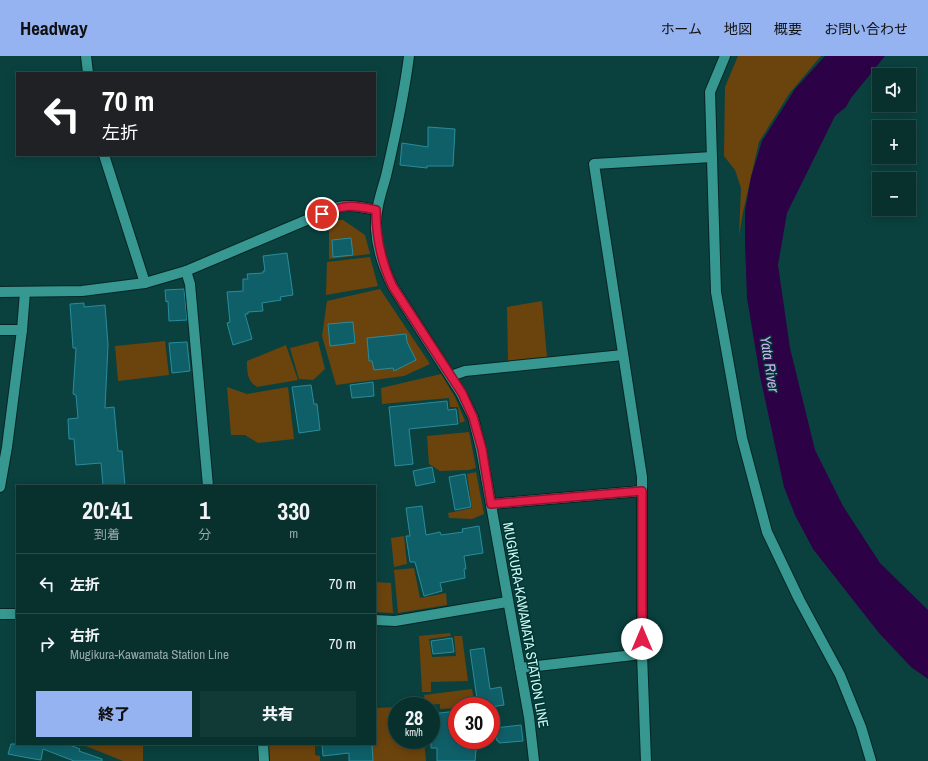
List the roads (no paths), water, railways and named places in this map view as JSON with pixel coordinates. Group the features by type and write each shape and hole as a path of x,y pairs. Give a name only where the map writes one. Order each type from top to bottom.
{"street":[{"path":"86,56 88,72"},
{"name":"MUGIKURA-KAWAMATA STATION LINE","path":"409,56 386,176 376,210 378,246 386,273 393,287 462,393 473,417 482,449 507,602 529,717 534,761"},
{"path":"725,56 710,92 716,292 742,438 767,532 799,599 840,675 861,727 871,761"},
{"path":"104,156 145,283"},
{"path":"646,761 642,654 641,462 594,164 712,157"},
{"path":"0,292 82,291 145,283 186,271 335,208 353,205 376,210"},
{"path":"186,271 190,284 208,485"},
{"path":"0,487 7,447 22,330 25,292"},
{"path":"0,330 22,330"},
{"path":"451,376 465,371 623,355"},
{"path":"491,504 642,491"},
{"path":"376,620 396,621 507,602"},
{"path":"0,614 16,614"},
{"path":"520,668 642,654"},
{"path":"264,745 264,761"}],"water":[{"name":"Yata River","path":"825,56 885,56 875,68 872,68 872,72 851,98 846,107 835,116 787,213 778,265 790,348 815,450 843,506 880,563 928,610 928,679 911,667 879,633 813,549 795,515 784,487 760,376 747,298 745,211 751,177 762,141 795,89"}]}
